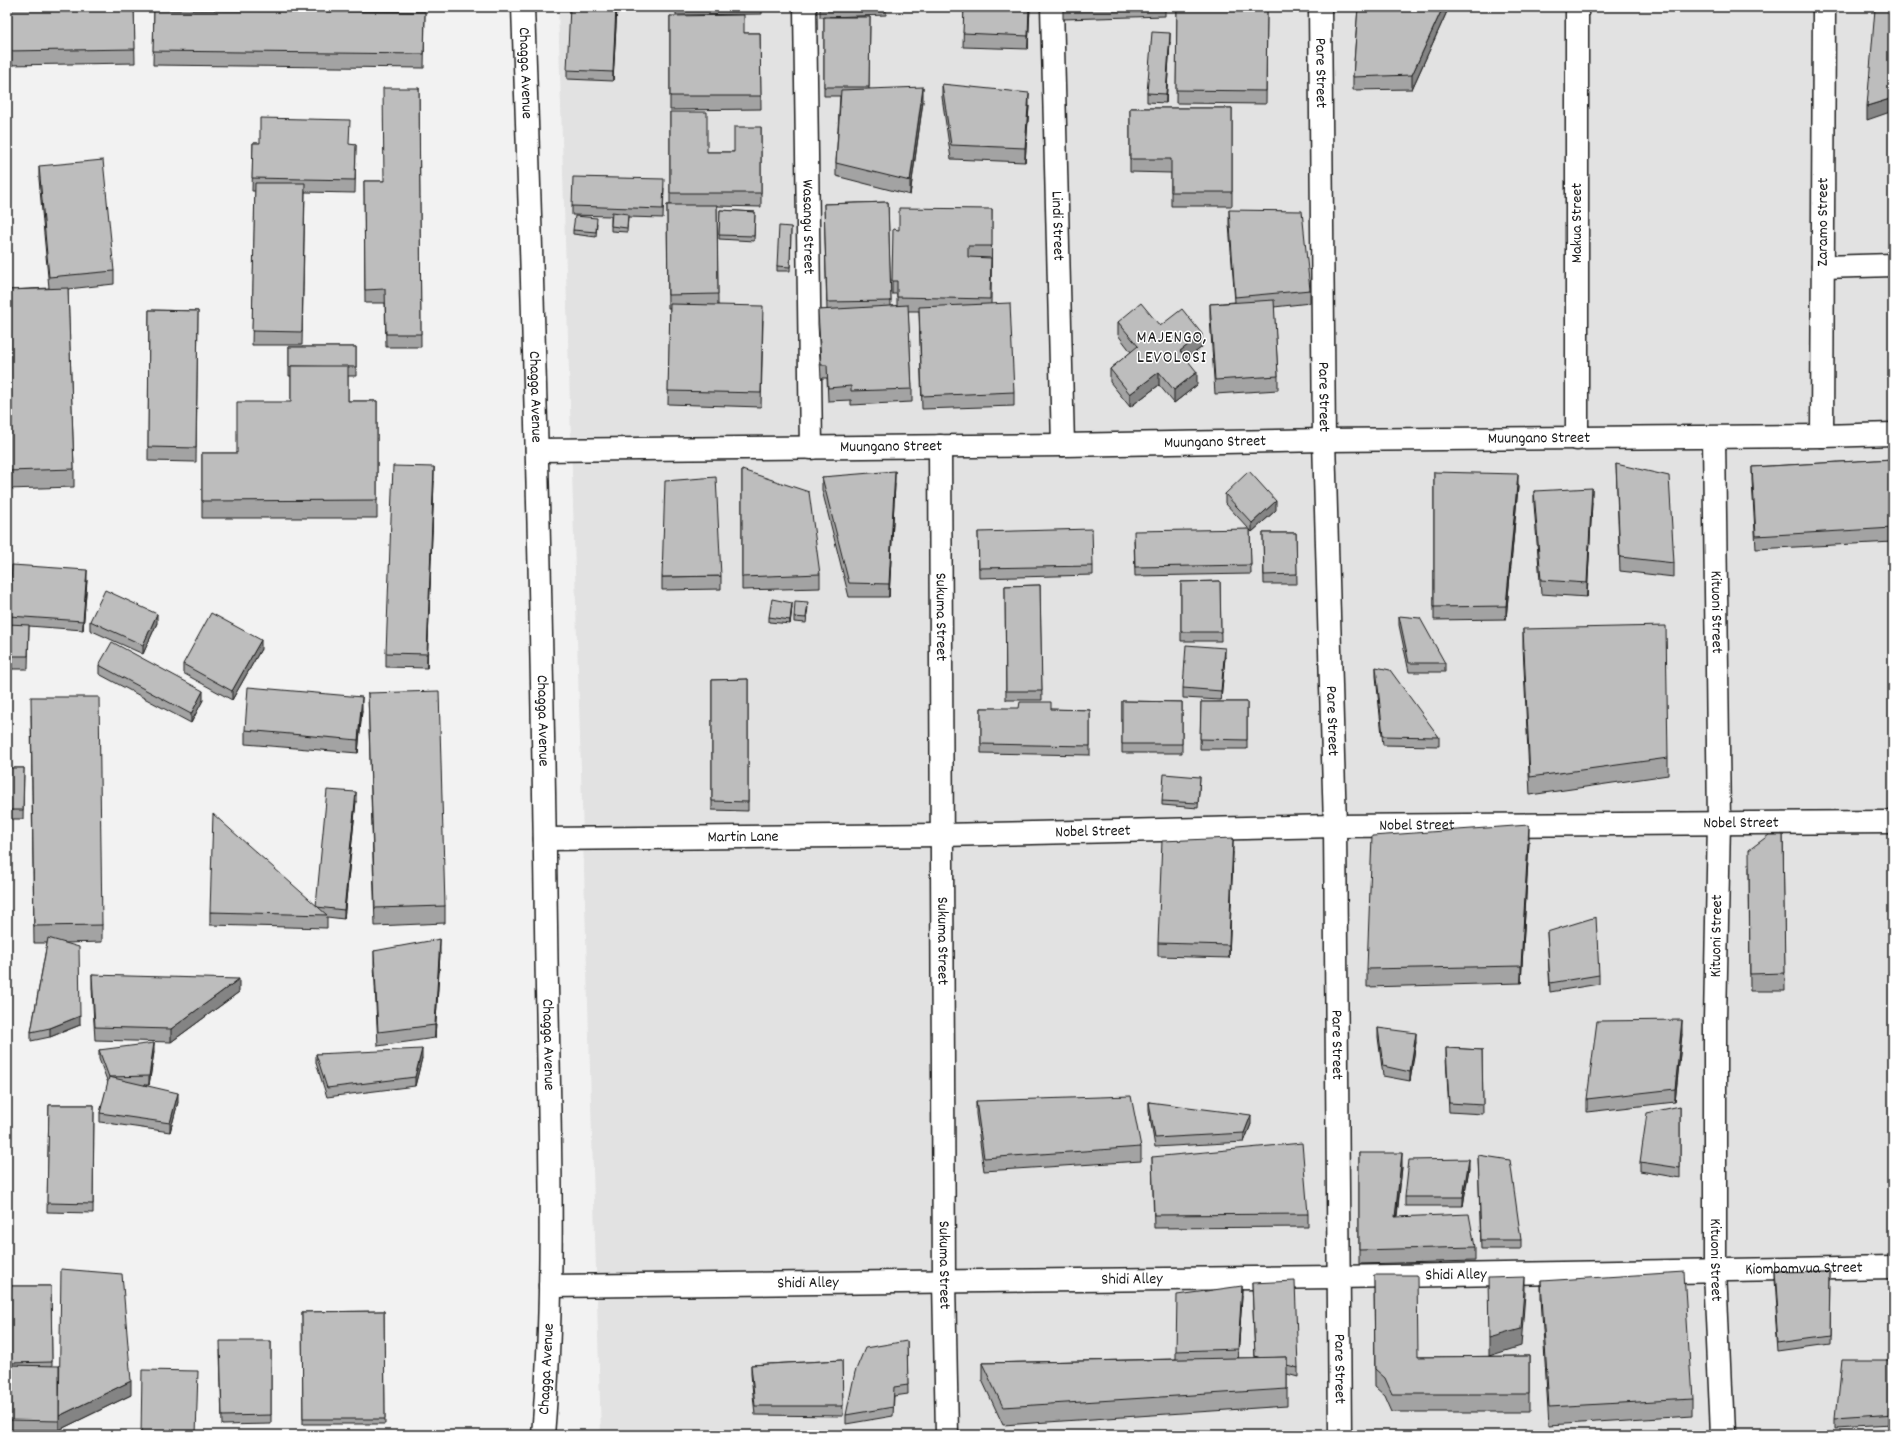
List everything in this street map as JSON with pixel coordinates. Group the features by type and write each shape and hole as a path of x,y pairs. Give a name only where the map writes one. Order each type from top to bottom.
{"street":[{"name":"Chagga Avenue","path":"523,7 538,450 544,839 550,1286 547,1386 543,1435"},
{"name":"Wasangu Street","path":"805,7 811,448"},
{"name":"Lindi Street","path":"1052,7 1063,445"},
{"name":"Pare Street","path":"1320,7 1324,440 1335,826 1340,1435"},
{"name":"Makua Street","path":"1577,7 1577,439"},
{"name":"Zaramo Street","path":"1822,436 1824,7"},
{"path":"1823,267 1893,265"},
{"name":"Muungano Street","path":"538,450 1063,445 1324,440 1714,438 1893,434"},
{"name":"Kituoni Street","path":"1714,438 1719,822 1715,1020 1714,1271 1722,1435"},
{"name":"Sukuma Street","path":"940,446 944,1282 947,1435"},
{"name":"Nobel Street","path":"942,835 1335,826 1719,822 1893,822"},
{"name":"Martin Lane","path":"544,839 942,835"},
{"name":"Kiombamvua Street","path":"1714,1271 1893,1267"},
{"name":"Shidi Alley","path":"550,1286 1714,1271"}],"shaded area":[{"path":"558,7 1893,7 1893,1435 601,1435"}],"building":[{"path":"134,7 135,49 7,51 7,8"},
{"path":"570,7 616,7 613,72 567,70"},
{"path":"964,7 1029,7 1028,36 963,33"},
{"path":"1177,7 1267,7 1266,91 1176,90"},
{"path":"1358,7 1443,7 1412,75 1353,77"},
{"path":"1893,7 1893,98 1867,106 1875,9"},
{"path":"154,10 425,12 424,54 153,51"},
{"path":"744,15 744,33 760,33 761,96 670,96 670,16"},
{"path":"824,17 870,17 869,87 824,87"},
{"path":"1152,32 1170,33 1166,94 1147,93"},
{"path":"942,84 1029,93 1025,148 951,145"},
{"path":"923,87 910,181 836,163 841,90"},
{"path":"383,88 419,88 421,334 386,334 385,289 365,290 364,181 384,181"},
{"path":"1130,108 1232,108 1232,192 1171,192 1171,159 1130,159"},
{"path":"670,112 707,112 707,152 734,152 734,127 761,127 761,193 670,193"},
{"path":"260,118 350,120 349,144 356,145 355,180 252,178 253,143 260,143"},
{"path":"103,160 114,271 49,277 39,166"},
{"path":"573,177 664,179 663,209 572,206"},
{"path":"255,183 305,183 302,332 252,331"},
{"path":"888,202 891,301 827,302 824,204"},
{"path":"667,205 717,205 718,294 668,295"},
{"path":"899,208 992,209 992,246 968,246 968,257 991,258 990,299 897,297 897,281 892,281 893,229 899,230"},
{"path":"720,210 755,212 754,236 719,235"},
{"path":"1229,210 1302,211 1310,290 1235,297"},
{"path":"612,212 628,214 627,228 611,226"},
{"path":"575,216 597,218 596,232 573,230"},
{"path":"779,226 791,227 790,267 777,266"},
{"path":"68,288 74,469 7,471 7,290"},
{"path":"1274,300 1278,376 1215,380 1210,304"},
{"path":"1010,303 1014,392 922,396 919,307"},
{"path":"1141,303 1160,326 1182,309 1202,334 1180,351 1197,372 1174,390 1159,372 1130,394 1110,369 1138,346 1118,322"},
{"path":"670,304 763,306 761,393 668,391"},
{"path":"908,305 912,389 851,391 851,386 828,388 827,365 821,365 818,310"},
{"path":"149,310 198,311 196,448 148,447"},
{"path":"289,347 356,347 356,367 289,367"},
{"path":"291,366 348,366 348,401 377,401 377,500 202,501 202,453 237,453 237,402 291,402"},
{"path":"1893,459 1893,528 1756,536 1752,467"},
{"path":"1616,464 1669,476 1674,563 1620,557"},
{"path":"393,466 434,467 427,654 386,653"},
{"path":"742,470 809,492 820,574 742,577"},
{"path":"895,471 889,584 849,583 822,477"},
{"path":"1249,471 1276,501 1252,523 1225,494"},
{"path":"1434,472 1518,474 1506,606 1434,607"},
{"path":"716,477 721,576 662,577 665,481"},
{"path":"1592,488 1587,583 1541,580 1534,491"},
{"path":"1092,529 1093,566 979,568 978,532"},
{"path":"1250,529 1251,565 1135,567 1134,531"},
{"path":"1263,533 1296,533 1297,574 1264,575"},
{"path":"12,565 87,570 83,621 9,616"},
{"path":"1220,581 1221,632 1181,632 1181,582"},
{"path":"1040,585 1042,691 1006,691 1005,586"},
{"path":"105,590 157,614 143,645 90,621"},
{"path":"772,599 792,603 790,620 769,617"},
{"path":"795,601 808,602 806,618 794,617"},
{"path":"211,613 261,640 232,691 183,664"},
{"path":"1399,616 1420,618 1445,663 1409,663"},
{"path":"7,624 29,625 28,656 7,656"},
{"path":"1666,626 1668,758 1530,777 1523,629"},
{"path":"112,642 203,691 191,714 99,665"},
{"path":"1186,645 1225,648 1221,691 1183,688"},
{"path":"1376,667 1390,670 1439,737 1383,736"},
{"path":"748,679 748,802 712,801 712,680"},
{"path":"248,687 362,697 358,740 245,730"},
{"path":"439,691 445,906 375,908 368,693"},
{"path":"31,697 99,697 102,925 34,926"},
{"path":"1122,701 1182,702 1182,744 1122,744"},
{"path":"1020,702 1051,702 1051,709 1090,710 1090,746 981,744 981,708 1019,708"},
{"path":"1201,702 1247,702 1247,740 1200,739"},
{"path":"7,768 24,768 23,810 7,810"},
{"path":"1164,774 1200,777 1198,803 1162,801"},
{"path":"327,790 356,792 344,910 316,906"},
{"path":"213,814 327,915 210,912"},
{"path":"1529,825 1521,966 1367,969 1372,836"},
{"path":"1769,835 1783,835 1785,973 1750,974 1749,850"},
{"path":"1233,838 1229,945 1158,943 1162,841"},
{"path":"1596,917 1599,975 1550,983 1547,932"},
{"path":"48,938 79,947 80,1016 50,1028 31,1032"},
{"path":"440,939 435,1025 378,1032 374,951"},
{"path":"92,975 239,979 171,1029 95,1027"},
{"path":"1682,1020 1675,1089 1587,1099 1597,1021"},
{"path":"1378,1028 1416,1033 1410,1072 1383,1066"},
{"path":"154,1043 149,1076 109,1077 99,1050"},
{"path":"1446,1048 1482,1050 1483,1105 1449,1103"},
{"path":"422,1049 415,1077 327,1088 316,1054"},
{"path":"109,1077 178,1093 170,1123 100,1113"},
{"path":"1131,1096 1141,1147 984,1158 976,1101"},
{"path":"1149,1102 1251,1115 1244,1133 1155,1138"},
{"path":"49,1105 94,1105 93,1204 47,1203"},
{"path":"1680,1106 1680,1168 1640,1162 1647,1113"},
{"path":"1302,1143 1308,1214 1154,1215 1152,1157"},
{"path":"1359,1153 1402,1153 1395,1217 1469,1214 1475,1247 1359,1250"},
{"path":"1478,1155 1510,1160 1521,1240 1481,1240"},
{"path":"1469,1159 1463,1197 1405,1197 1409,1160"},
{"path":"61,1269 122,1274 131,1381 59,1416"},
{"path":"1831,1271 1830,1336 1779,1343 1774,1272"},
{"path":"1684,1272 1692,1399 1549,1407 1541,1281"},
{"path":"1374,1275 1417,1275 1418,1357 1529,1356 1529,1394 1392,1394 1385,1378 1375,1369"},
{"path":"1525,1277 1521,1329 1489,1338 1488,1278"},
{"path":"1295,1281 1298,1368 1287,1365 1287,1357 1261,1358 1255,1356 1252,1283"},
{"path":"8,1286 51,1286 52,1362 9,1363"},
{"path":"1242,1286 1238,1349 1176,1351 1177,1295"},
{"path":"384,1311 385,1419 303,1419 302,1312"},
{"path":"220,1341 271,1341 271,1415 222,1416"},
{"path":"907,1341 908,1385 894,1387 893,1407 846,1415 855,1372 865,1348"},
{"path":"1287,1357 1287,1389 1003,1407 982,1363"},
{"path":"842,1360 843,1406 755,1406 751,1365"},
{"path":"1842,1360 1893,1360 1893,1415 1836,1419"},
{"path":"7,1365 59,1366 59,1421 7,1420"},
{"path":"142,1370 198,1371 196,1435 141,1435"}],"district":[{"name":"MAJENGO, LEVOLOSI","path":"1172,349"}]}
